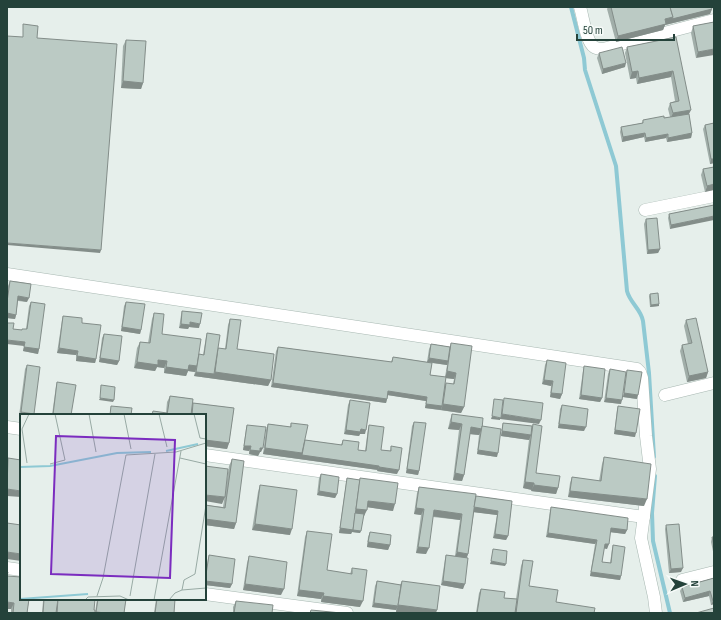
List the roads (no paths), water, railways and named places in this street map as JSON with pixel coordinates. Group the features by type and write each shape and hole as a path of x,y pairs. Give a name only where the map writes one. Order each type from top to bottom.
{"street":[{"path":"580,7 589,39 592,46 597,49 603,49 714,20"},
{"path":"645,210 714,196"},
{"path":"7,274 636,369 640,372 642,378 650,469 641,538 656,613"},
{"path":"665,395 714,383"},
{"path":"7,427 20,429"},
{"path":"206,455 644,517"},
{"path":"7,568 20,570"},
{"path":"682,580 714,572"},
{"path":"206,594 346,613"}],"waterway":[{"path":"571,7 584,58 585,70 616,166 627,291 643,321 649,373 654,457"},
{"path":"655,476 652,513 653,541 670,613"}]}
